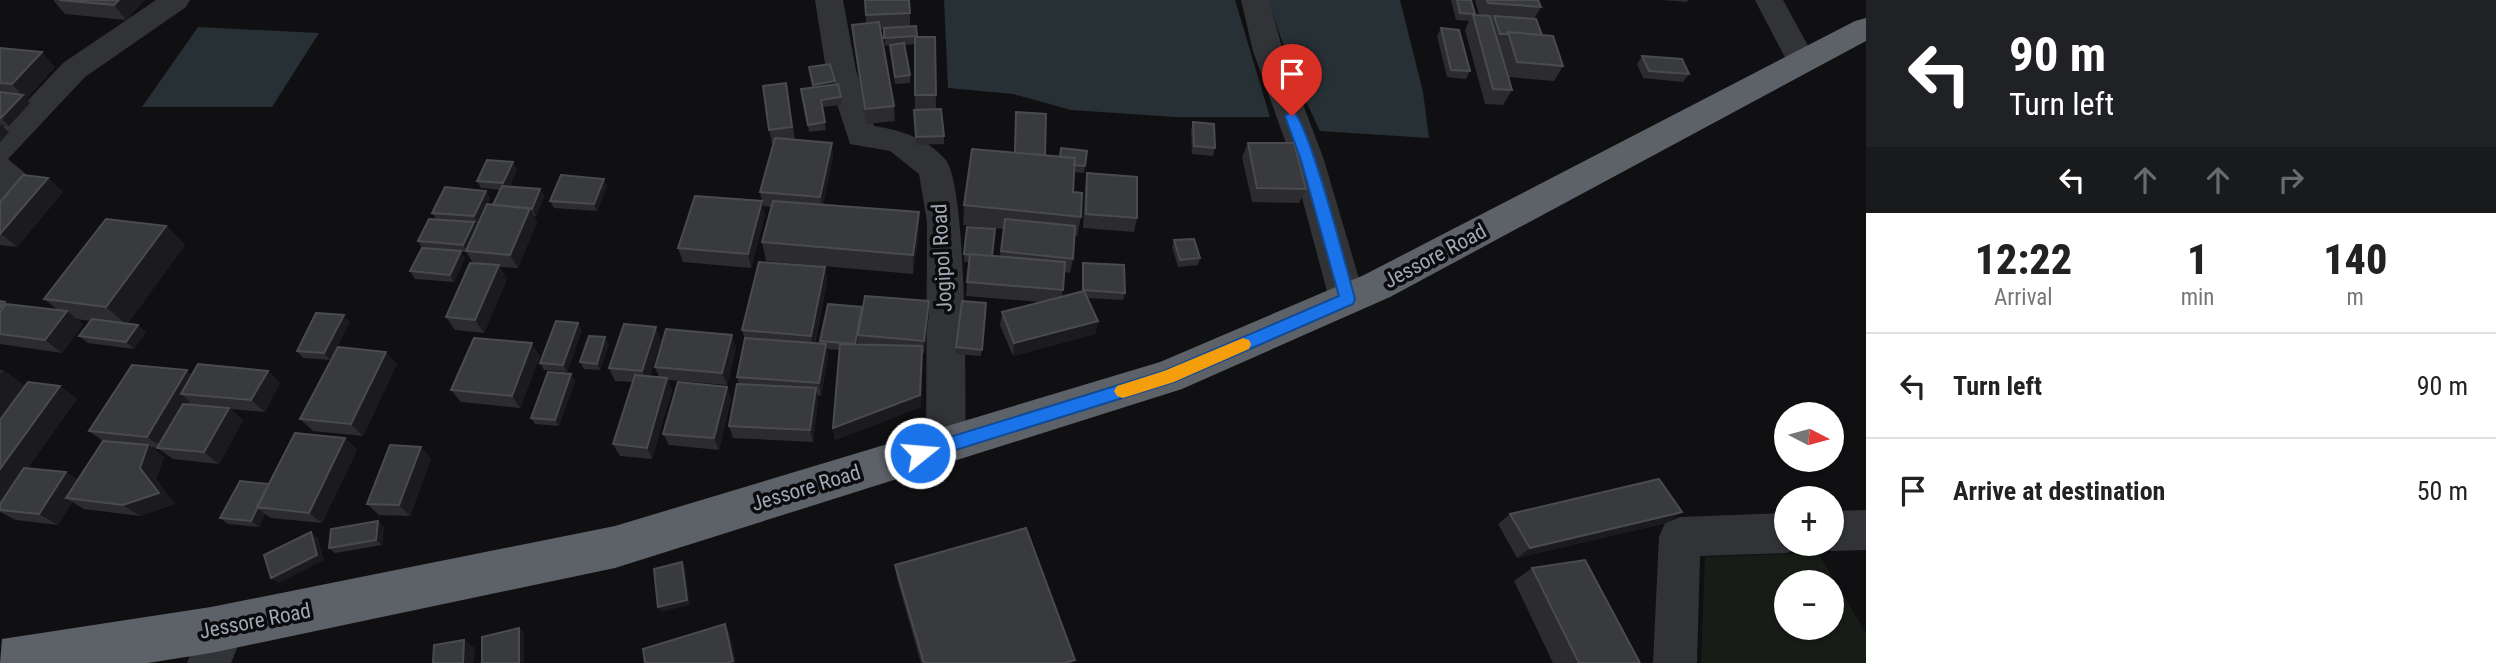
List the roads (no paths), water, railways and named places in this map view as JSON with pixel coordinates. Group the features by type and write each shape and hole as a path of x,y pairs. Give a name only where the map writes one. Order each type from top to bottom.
{"highway":[{"name":"Jessore Road","path":"2,663 211,646 615,547 1168,377 1377,286 1866,28"}],"street":[{"path":"0,150 74,70 176,0"},
{"name":"Jogipol Road","path":"829,0 841,70 861,136 898,141 934,168 944,222 946,446"},
{"path":"1255,0 1268,51 1308,160 1347,299"},
{"path":"1769,0 1802,62"},
{"path":"0,169 21,189 0,215"},
{"path":"1844,531 1866,530"},
{"path":"1675,663 1680,537 1774,533"}]}
